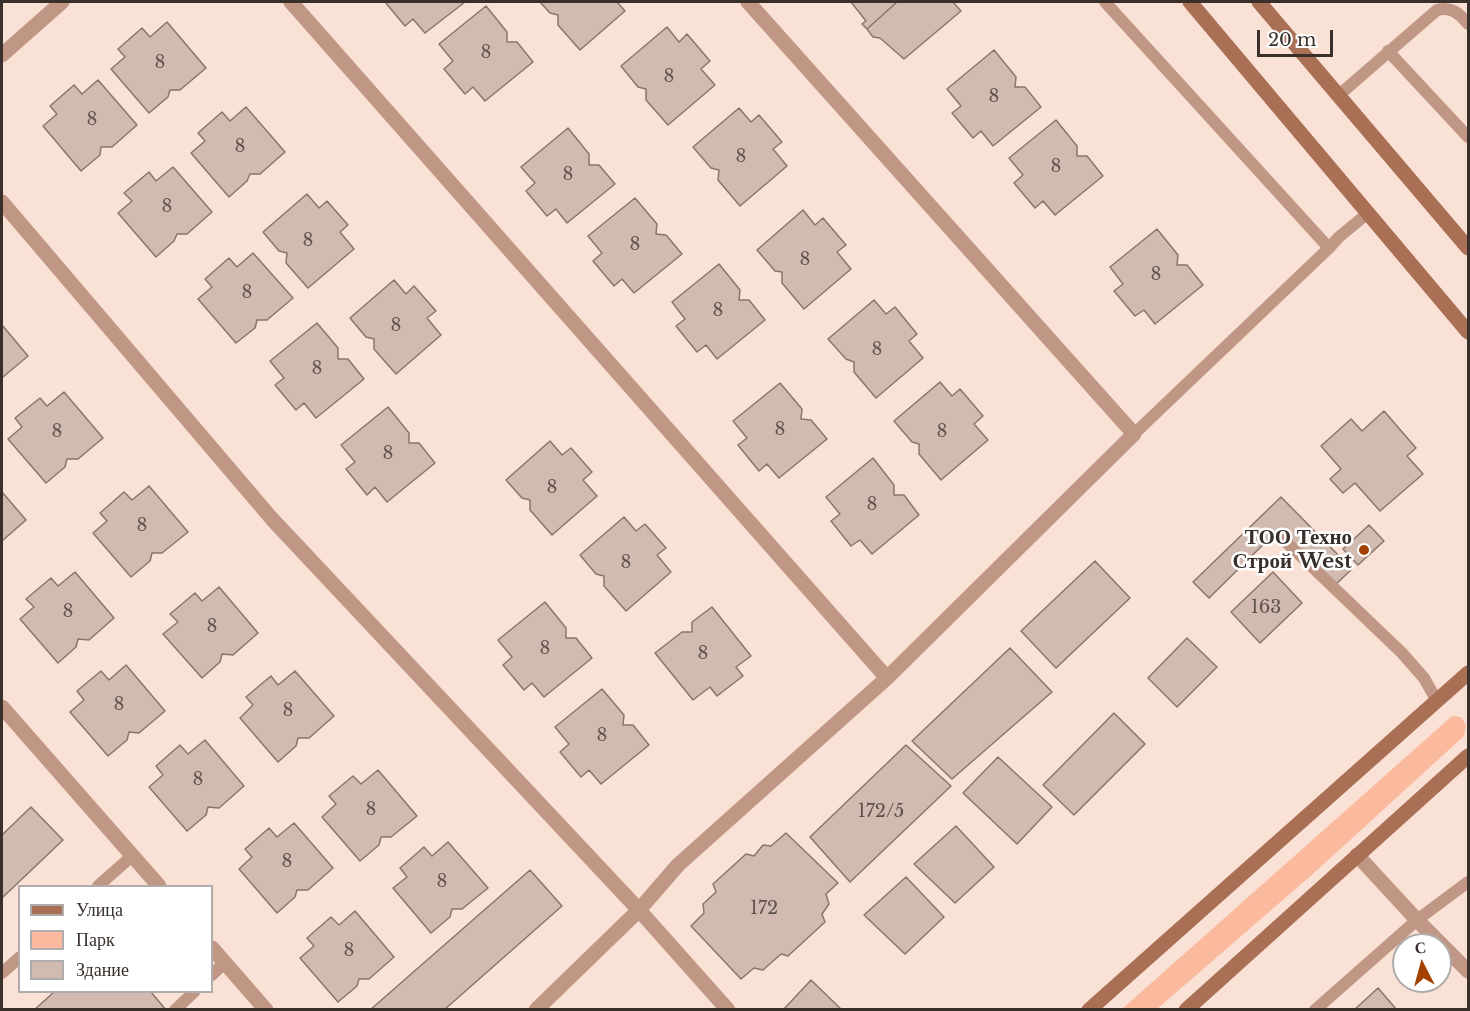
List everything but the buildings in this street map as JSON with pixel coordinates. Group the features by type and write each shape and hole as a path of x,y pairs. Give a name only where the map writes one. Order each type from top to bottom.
{"main road":[{"path":"1190,2 1468,332"},
{"path":"1259,2 1468,248"},
{"path":"1089,1010 1437,701 1465,682"},
{"path":"1186,1010 1468,756"}],"street":[{"path":"2,55 62,2"},
{"path":"291,2 886,678"},
{"path":"536,1010 639,910 678,865 886,678 1134,434 748,2"},
{"path":"2,202 272,519 639,910 728,1010"},
{"path":"2,707 158,885"},
{"path":"1357,855 1468,971"},
{"path":"213,949 266,1010"}],"lane":[{"path":"1105,2 1329,248"},
{"path":"1339,95 1437,10 1451,9 1468,24"},
{"path":"1388,51 1468,137"},
{"path":"1134,434 1339,237 1368,213"},
{"path":"1284,540 1402,653 1424,678 1437,701"},
{"path":"99,885 133,855"},
{"path":"1315,1010 1417,920 1468,882"},
{"path":"2,973 18,959"},
{"path":"213,974 224,963"},
{"path":"175,1010 193,993"}],"green space":[{"path":"1452,716 1461,717 1466,725 1464,736 1314,873 1157,1009 1122,1009"}],"place":[{"name":"ТОО Техно Строй West","path":"1364,550"}]}
